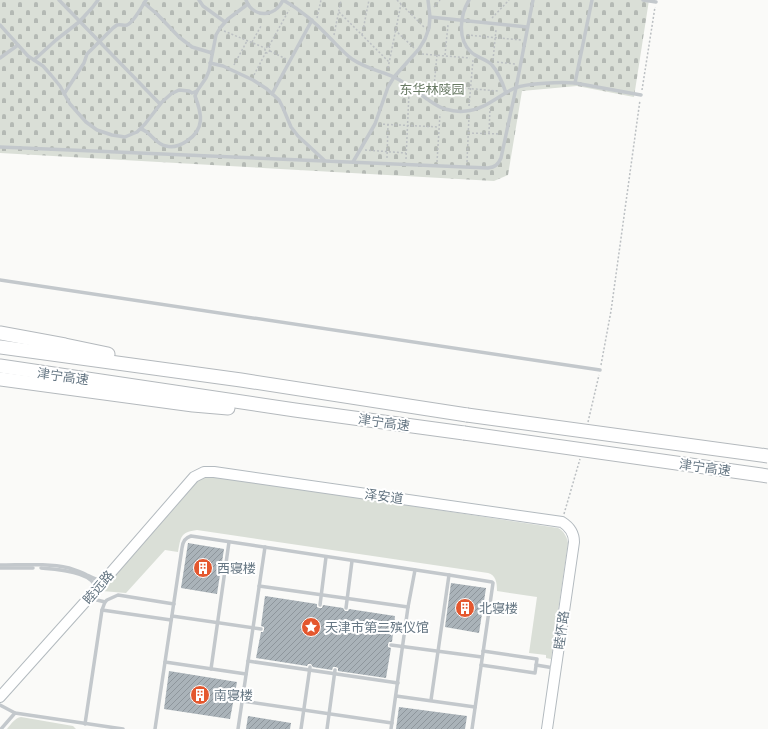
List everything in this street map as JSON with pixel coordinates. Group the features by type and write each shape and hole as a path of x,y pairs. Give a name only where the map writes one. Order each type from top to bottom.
{"highway":[{"path":"0,333 241,380"},
{"name":"津宁高速","path":"0,347 241,380 467,415 768,456"},
{"name":"津宁高速","path":"0,366 295,410 768,476"},
{"path":"0,379 193,405 228,408 295,410"}],"street":[{"name":"泽安道","path":"194,477 204,472 214,472 562,522"},
{"name":"睦远路","path":"0,697 194,477"},
{"name":"睦怀路","path":"547,729 574,542 572,531 562,522"}],"lane":[{"path":"59,0 160,104"},
{"path":"34,60 56,40 80,22 98,0"},
{"path":"199,0 203,6 225,22"},
{"path":"246,0 251,9 255,12 266,14 276,10 283,0 312,20 344,53 374,70 394,77 441,108 454,111 469,111 476,109 516,88 569,82 641,95"},
{"path":"353,162 375,124 388,86 425,39 429,28 430,17 428,0"},
{"path":"469,0 462,20 461,34 463,40 471,52 495,68 505,94"},
{"path":"0,147 488,168 496,166 501,158 533,0"},
{"path":"576,83 592,0"},
{"path":"643,0 656,2"},
{"path":"64,94 84,63 87,54 117,25 125,26 128,24 134,18 145,1 179,38 192,47 212,53"},
{"path":"194,95 209,71 216,35 220,28 225,22 248,4"},
{"path":"430,17 527,27"},
{"path":"272,94 312,20"},
{"path":"0,25 28,56 43,66 60,86 70,104 86,122 97,130 112,135 125,137 141,129 165,98 175,91 184,90 194,95 200,112 199,127 196,133 185,142 179,145 165,146 158,143 146,130 145,124"},
{"path":"0,58 18,45"},
{"path":"210,63 223,66 260,84 279,100 291,127 298,136 324,161"},
{"path":"141,129 146,130"},
{"path":"0,280 600,370"},
{"path":"155,729 182,548 184,540 192,536 449,575 490,582 493,584 472,729"},
{"path":"211,668 229,542"},
{"path":"238,729 265,547"},
{"path":"320,604 326,557"},
{"path":"346,608 352,561"},
{"path":"0,567 24,565 52,566 78,571 100,581 105,578"},
{"path":"0,567 40,568 73,572 93,582 95,588 93,593 97,600 105,602"},
{"path":"391,729 402,646 415,570"},
{"path":"431,700 449,575"},
{"path":"259,586 408,607"},
{"path":"85,724 102,610 105,602 118,595 174,604"},
{"path":"102,610 218,622 261,629"},
{"path":"391,645 482,657"},
{"path":"481,665 535,673 537,659 483,651"},
{"path":"248,661 310,668 398,683"},
{"path":"165,662 246,674"},
{"path":"536,665 555,668"},
{"path":"301,729 310,668"},
{"path":"327,729 335,672"},
{"path":"396,696 475,707"},
{"path":"242,701 392,723"},
{"path":"0,705 15,713 123,729"},
{"path":"1,729 15,713"}],"path":[{"path":"316,24 321,0"},
{"path":"333,40 341,0"},
{"path":"362,36 369,0"},
{"path":"397,0 428,31"},
{"path":"487,23 509,0"},
{"path":"587,427 611,311 641,95 656,2"},
{"path":"386,74 400,4"},
{"path":"265,48 269,46 292,5"},
{"path":"339,12 389,62"},
{"path":"445,56 448,19"},
{"path":"497,24 493,62 520,65"},
{"path":"252,42 261,26"},
{"path":"220,28 227,33 265,48"},
{"path":"395,30 416,52 473,58 467,167"},
{"path":"461,34 525,40"},
{"path":"234,66 247,41"},
{"path":"269,46 270,51"},
{"path":"251,80 266,52 265,48"},
{"path":"266,52 270,51 289,62"},
{"path":"432,103 437,55"},
{"path":"406,84 410,83 501,91 505,94"},
{"path":"405,164 410,87"},
{"path":"489,133 490,102"},
{"path":"437,166 441,108"},
{"path":"375,124 439,127"},
{"path":"386,163 388,124"},
{"path":"468,133 506,134"},
{"path":"365,150 406,153"},
{"path":"562,522 581,456"}],"green space":[{"name":"东华林陵园","path":"0,0 649,0 634,97 577,86 522,91 508,175 494,181 0,153"},
{"path":"213,476 558,528 565,534 568,543 551,659 546,658 546,655 529,653 537,597 497,591 494,577 488,573 197,530 187,532 182,536 178,552 165,550 126,593 102,591 196,482 204,477"},
{"path":"21,717 73,726 76,729 7,729 15,720"}],"building":[{"name":"西寝楼","path":"188,543 224,549 217,594 181,588"},
{"name":"北寝楼","path":"451,583 486,588 479,633 445,627"},
{"path":"265,596 317,604 317,607 319,608 322,608 323,605 343,608 345,611 348,611 349,609 395,616 392,642 389,642 388,644 388,647 391,648 386,678 338,671 338,668 336,667 333,667 332,670 313,667 311,664 308,664 307,666 256,658 261,632 264,630 264,627 261,626"},
{"name":"南寝楼","path":"169,671 237,682 230,719 164,709"},
{"path":"399,707 467,716 465,729 396,729"},
{"path":"248,716 291,723 290,729 246,729"}],"place":[{"name":"西寝楼","path":"203,568"},
{"name":"北寝楼","path":"465,608"},
{"name":"天津市第二殡仪馆","path":"311,627"},
{"name":"南寝楼","path":"200,695"}]}
